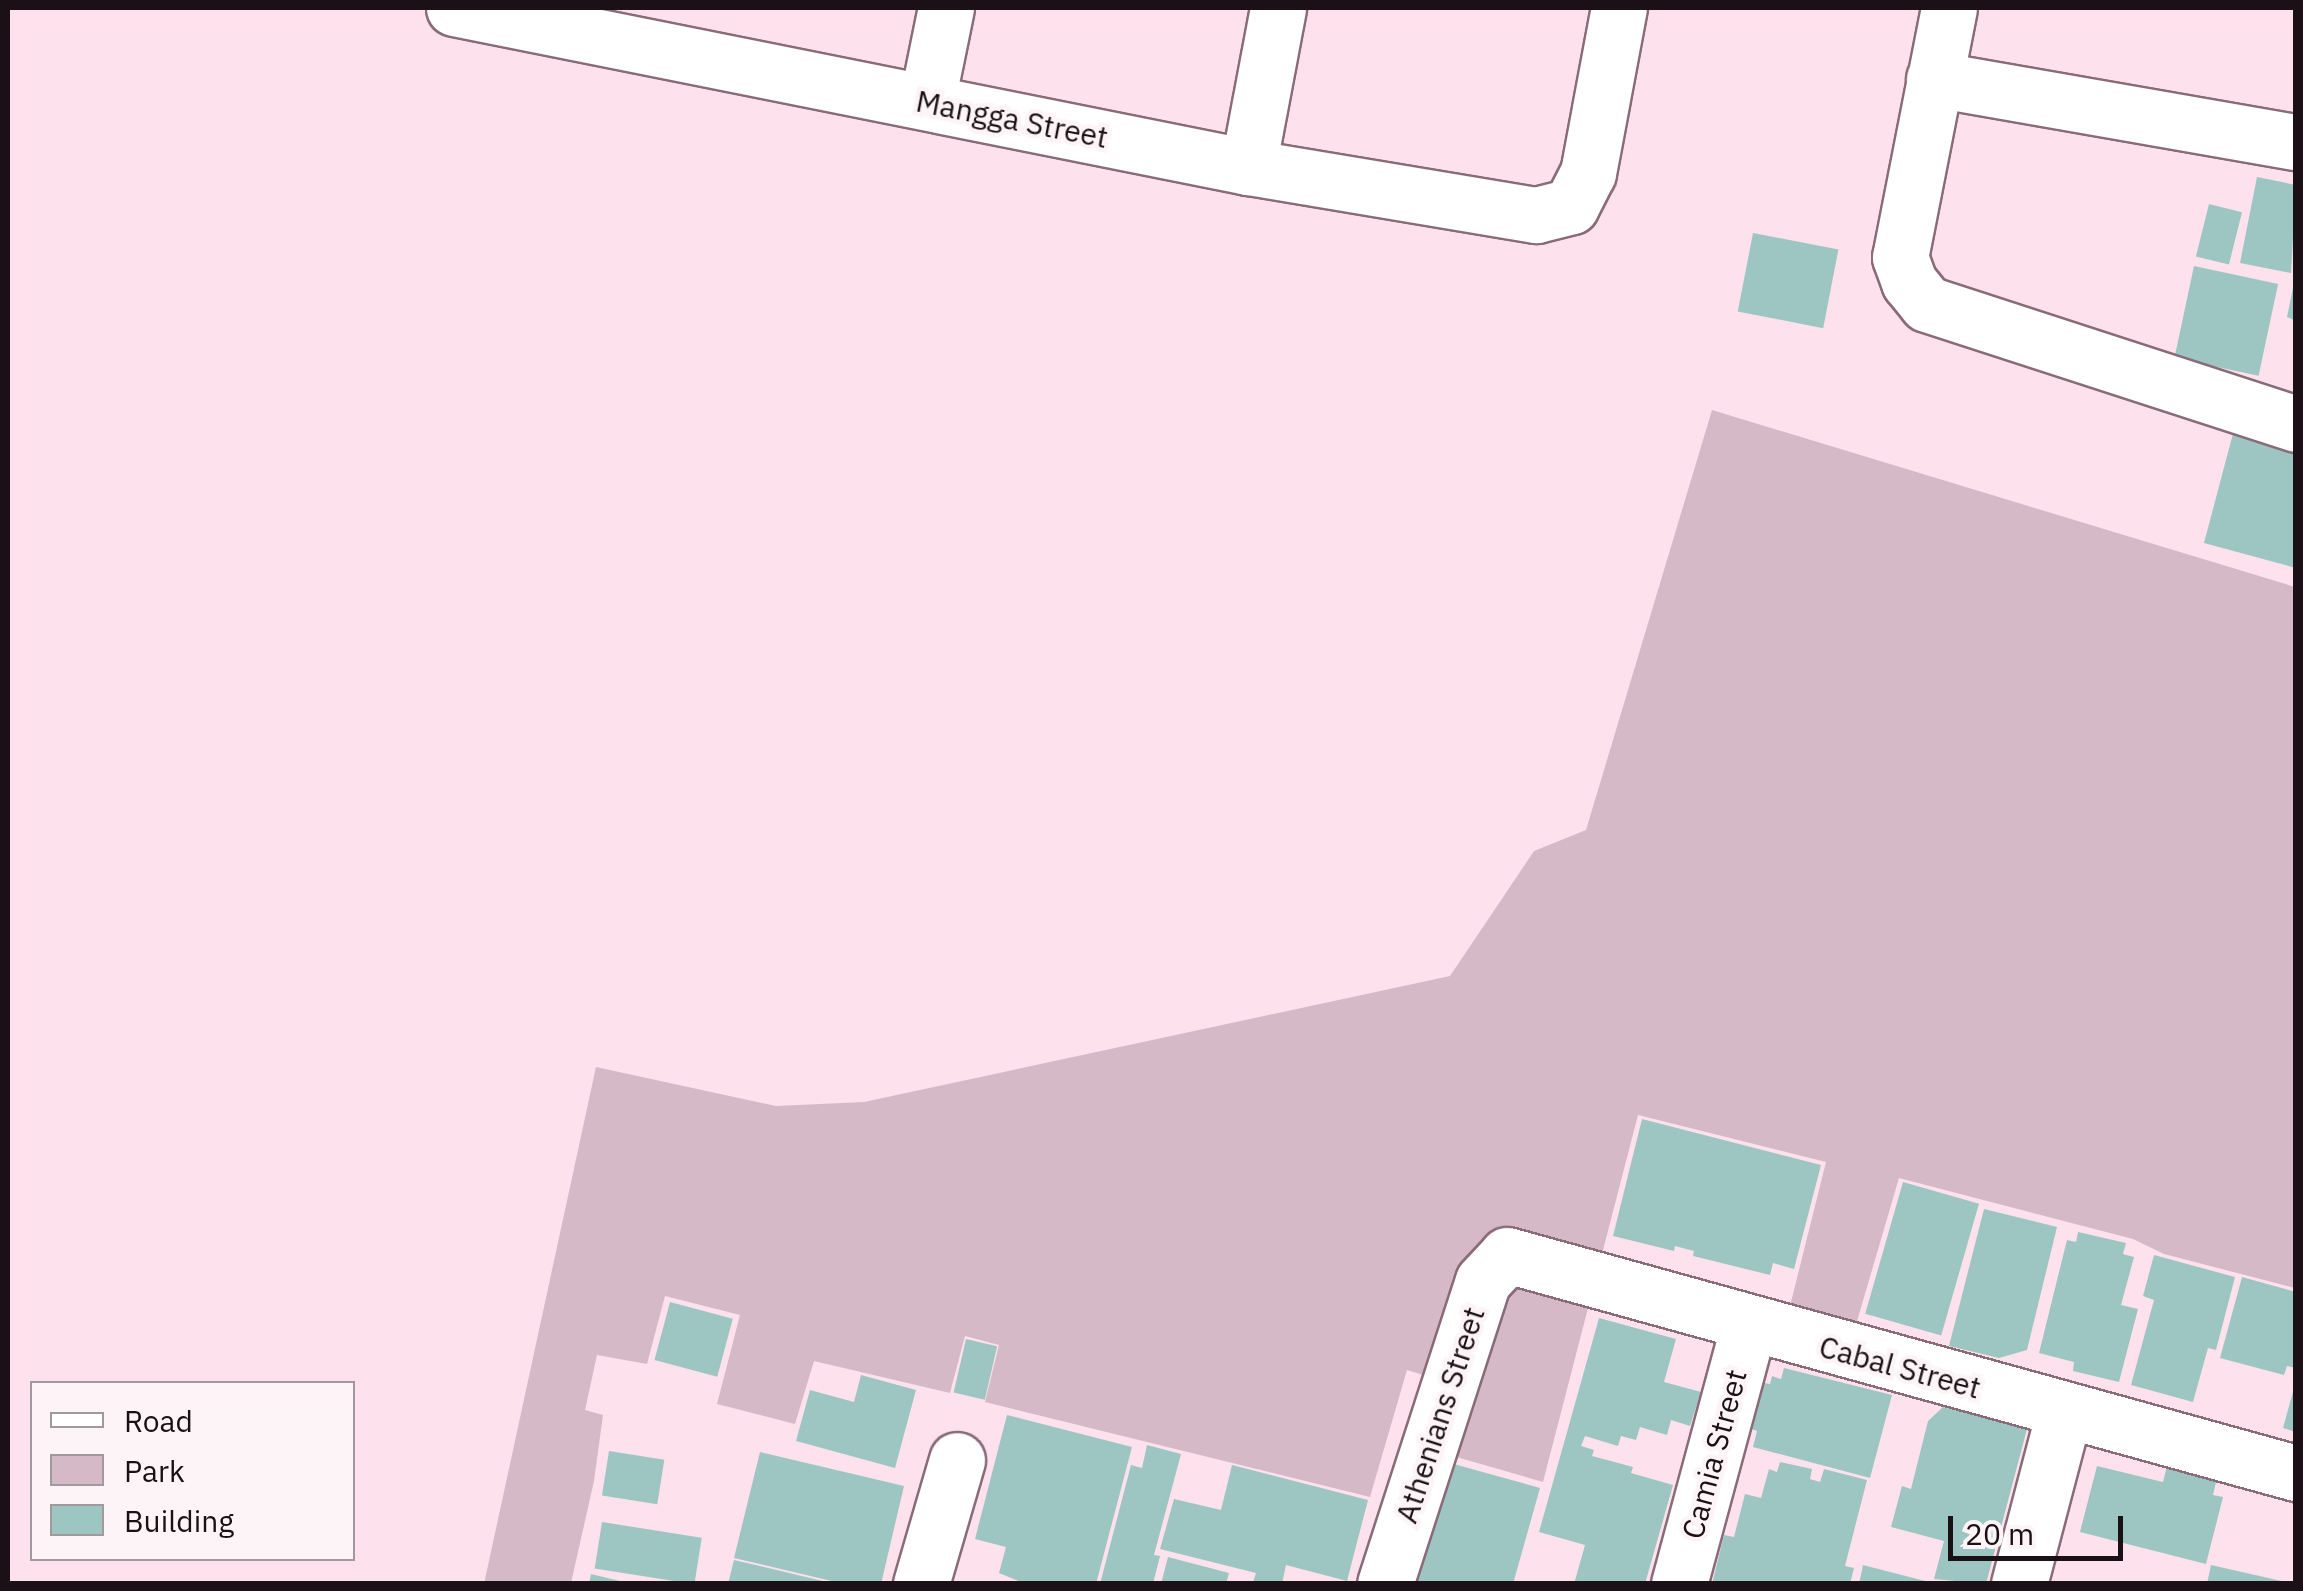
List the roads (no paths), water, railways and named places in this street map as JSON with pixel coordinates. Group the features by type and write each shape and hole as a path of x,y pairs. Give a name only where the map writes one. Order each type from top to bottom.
{"street":[{"name":"Mangga Street","path":"454,8 620,23 928,102 1248,167 1536,215 1571,206 1588,172 1619,8"},
{"path":"928,102 946,8"},
{"path":"1248,167 1278,8"},
{"path":"1950,8 1900,257 1909,282 1927,304 2296,424"},
{"path":"1934,79 2296,142"},
{"name":"Cabal Street","path":"1507,1256 1748,1326 2296,1473"},
{"name":"Athenians Street","path":"1386,1584 1483,1280 1493,1265 1507,1256"},
{"name":"Camia Street","path":"1679,1584 1748,1326"},
{"path":"2019,1584 2064,1412"},
{"path":"921,1584 957,1460"}]}
